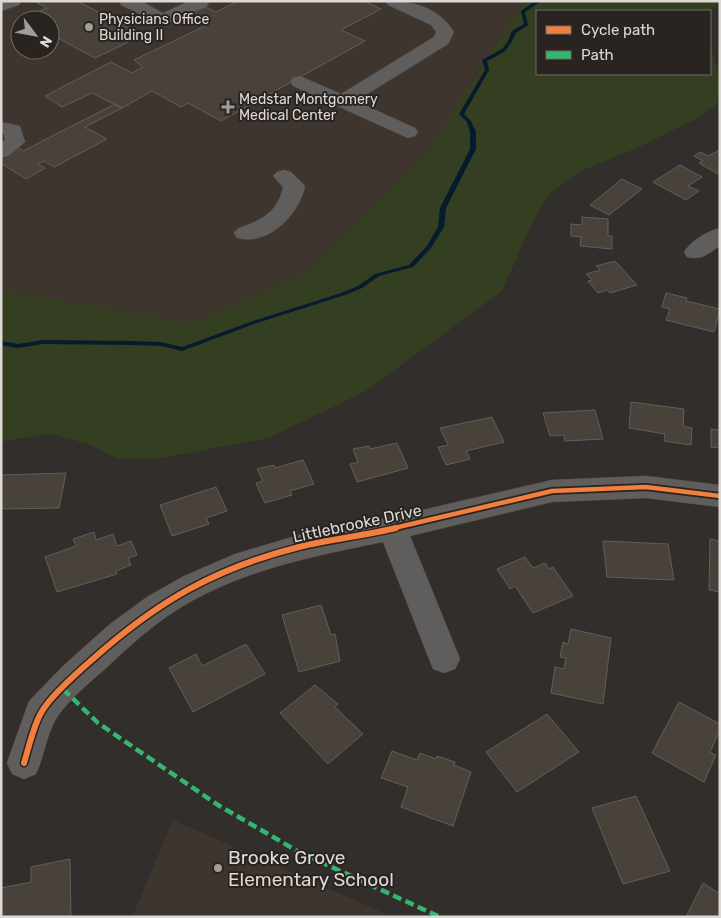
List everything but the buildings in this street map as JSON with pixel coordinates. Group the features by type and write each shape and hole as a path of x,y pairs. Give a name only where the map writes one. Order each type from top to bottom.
{"street":[{"path":"1,6 13,1"},
{"path":"141,4 163,20 200,3 197,1"},
{"path":"342,101 442,40 444,32 438,21 404,3"},
{"path":"300,82 408,132"},
{"path":"1,128 13,130 16,136 15,142 1,152"},
{"path":"245,233 261,229 282,215 292,199 294,186 284,176"},
{"path":"695,252 720,235"},
{"name":"Littlebrooke Drive","path":"24,762 42,712 75,675 121,634 158,606 195,585 246,563 299,547 392,529 552,491 608,487 646,488 720,496"},
{"path":"392,529 444,659"}],"shaded area":[{"name":"Medstar Montgomery Medical Center","path":"1,1 524,1 418,164 303,274 192,323 1,290"},
{"name":"Brooke Grove Elementary School","path":"173,820 393,917 132,917"}],"green space":[{"path":"524,1 720,1 712,11 711,16 711,10 536,10 536,75 711,75 711,47 720,78 720,101 696,119 637,148 581,171 548,195 530,228 502,291 366,391 269,438 155,459 118,459 91,445 49,433 1,442 1,290 192,323 303,274 418,164"}],"waterway":[{"path":"1,343 18,346 43,342 132,343 161,344 182,349 255,322 343,294 360,287 377,275 411,266 429,247 441,227 443,208 473,149 473,132 469,121 461,114 487,70 484,60 499,53 506,47 514,32 526,24 523,12 539,1"}],"marked path":[{"path":"63,689 98,723 218,805 299,852 440,917"}],"cycle path":[{"path":"24,763 41,712 75,675 121,634 158,606 195,585 246,563 299,547 392,529 552,491 646,487 720,496"}],"place":[{"name":"Physicians Office Building II","path":"89,27"},
{"name":"Medstar Montgomery Medical Center","path":"228,107"},
{"name":"Brooke Grove Elementary School","path":"218,868"}]}
